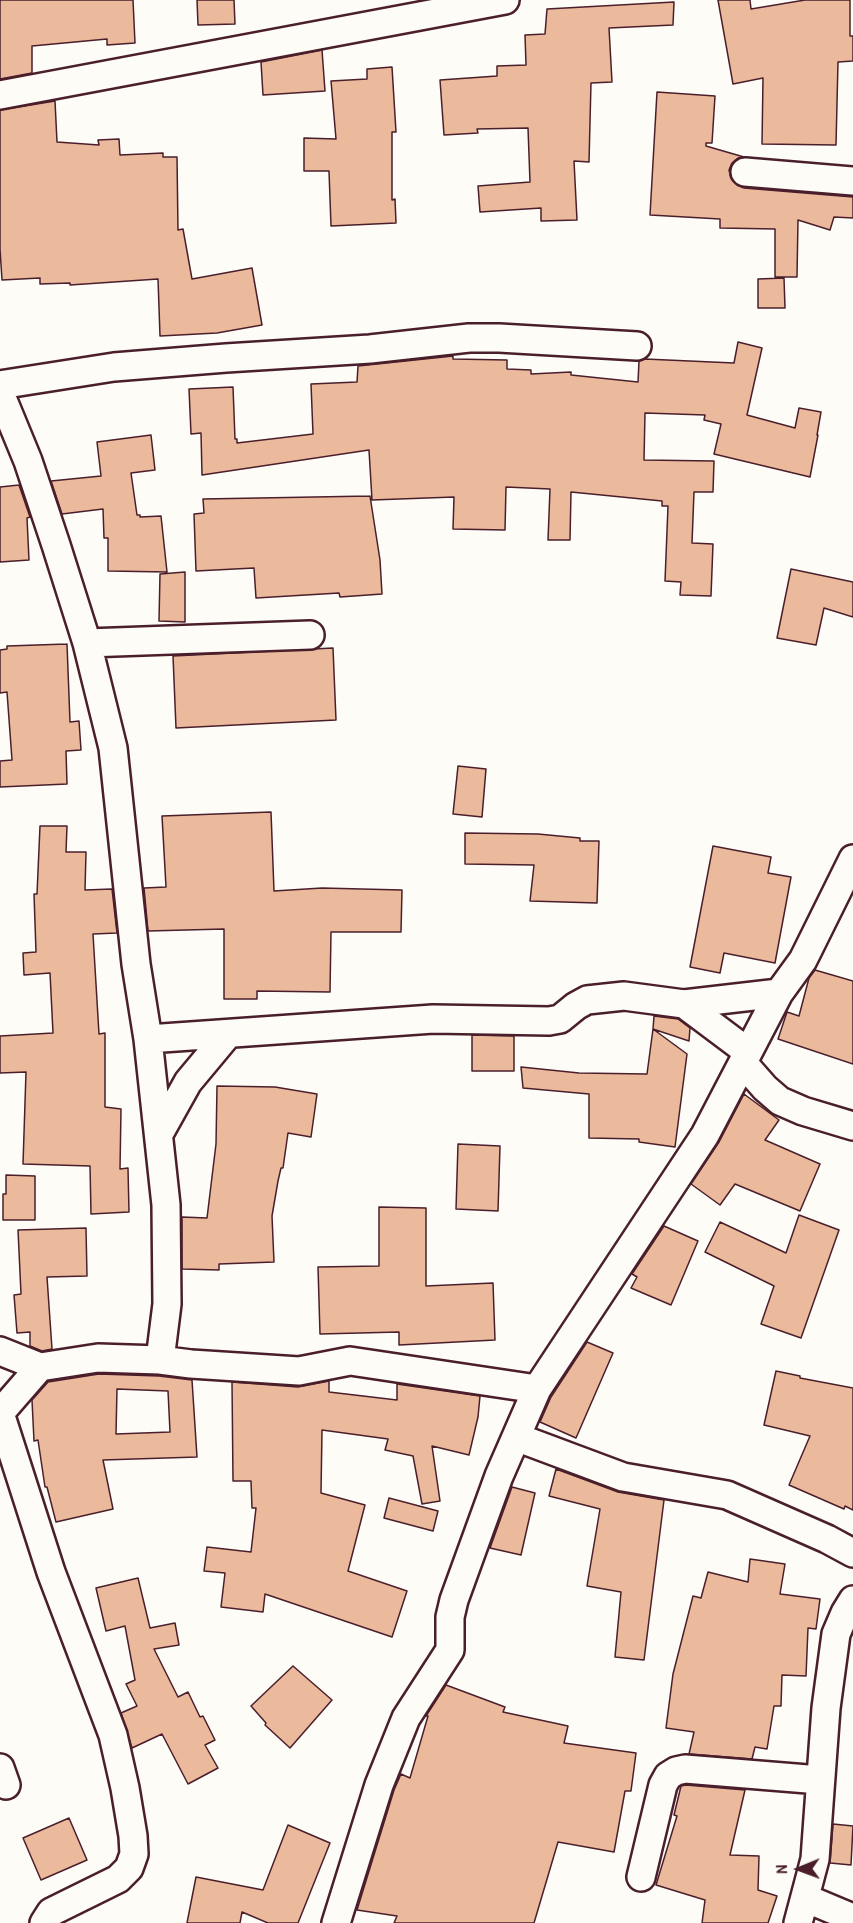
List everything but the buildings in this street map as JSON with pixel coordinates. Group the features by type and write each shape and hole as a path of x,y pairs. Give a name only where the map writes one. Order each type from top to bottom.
{"street":[{"path":"0,95 505,0"},
{"path":"746,172 853,182"},
{"path":"0,385 114,367 370,349 469,338 637,346"},
{"path":"0,393 28,461 87,643 113,748 136,964 148,1039 159,1134 166,1216 166,1304 160,1360"},
{"path":"87,643 310,635"},
{"path":"336,1923 379,1785 406,1718 450,1650 450,1617 454,1600 499,1476 537,1389 705,1135 780,993 803,960 853,859"},
{"path":"148,1039 433,1019 549,1022 560,1019 587,1000 624,996 684,1004 780,993"},
{"path":"684,1004 746,1058 765,1088 780,1101 803,1111 853,1126"},
{"path":"159,1134 188,1082 228,1034"},
{"path":"0,1351 40,1367 98,1358 160,1360 299,1371 350,1361 537,1389"},
{"path":"40,1367 2,1421 51,1572 113,1735 125,1788 134,1854 129,1868 118,1879 51,1912 44,1923"},
{"path":"516,1437 624,1476 728,1495 853,1553"},
{"path":"853,1600 836,1634 826,1708 815,1859 801,1911 853,1918"},
{"path":"641,1877 663,1785 676,1771 685,1768 820,1780"}]}
